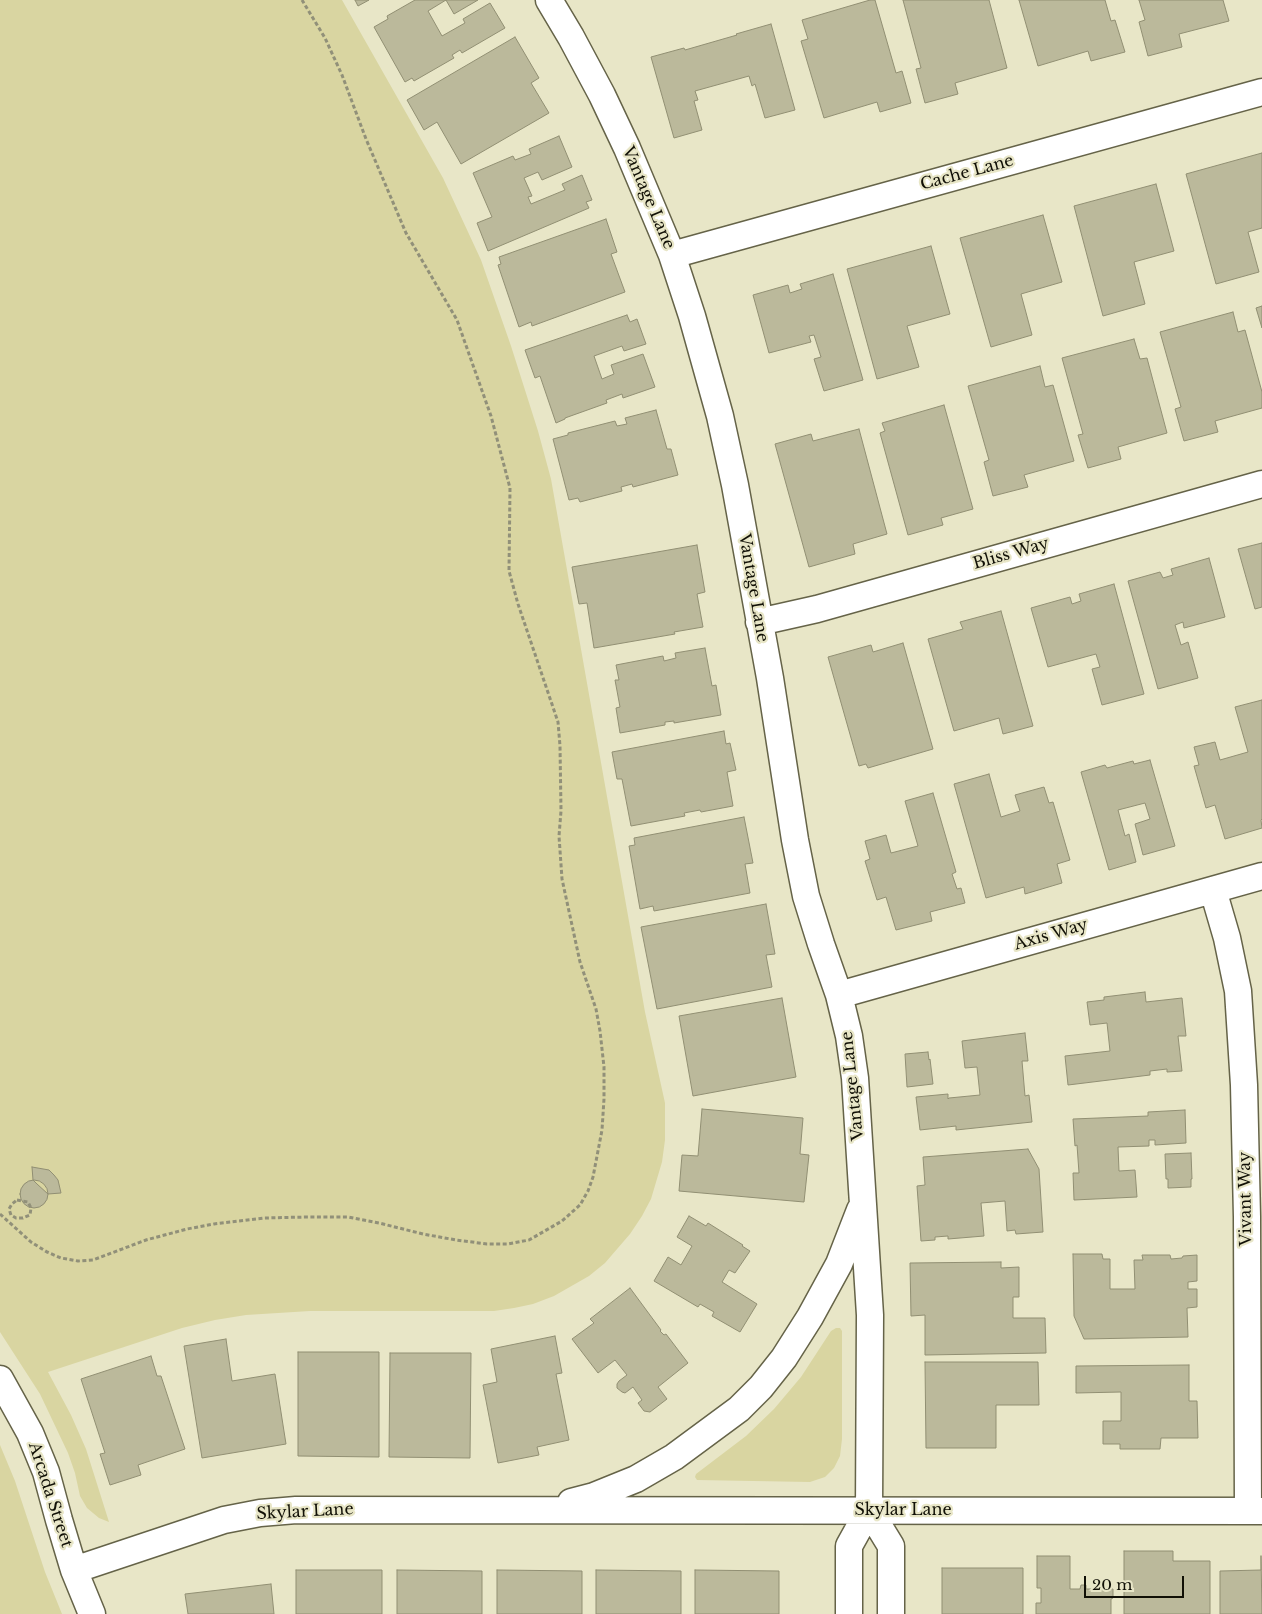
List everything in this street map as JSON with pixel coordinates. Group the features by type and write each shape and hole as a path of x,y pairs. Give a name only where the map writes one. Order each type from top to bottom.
{"street":[{"name":"Vantage Lane","path":"550,0 602,95 630,156 672,255 692,316 720,416 735,486 770,678 795,840 806,896 839,995 849,1036 855,1078 870,1315 869,1510 850,1546 849,1614"},
{"name":"Cache Lane","path":"672,255 1262,92"},
{"name":"Bliss Way","path":"759,622 817,609 1262,484"},
{"name":"Axis Way","path":"839,995 1262,876"},
{"name":"Vivant Way","path":"1213,890 1227,938 1238,990 1244,1085 1255,1511"},
{"name":"Vantage Lane","path":"761,1387 784,1358 827,1287 839,1264 863,1202"},
{"name":"Arcada Street","path":"0,1380 30,1433 46,1472 74,1570 92,1614"},
{"name":"Skylar Lane","path":"544,1510 594,1496 643,1474 674,1457 740,1409 761,1387"},
{"name":"Skylar Lane","path":"74,1570 216,1523 260,1513 296,1510 1255,1511"},
{"path":"869,1510 891,1546 891,1614"}],"path":[{"path":"0,1214 31,1242 47,1252 61,1258 78,1260 94,1260 146,1240 187,1229 264,1218 348,1218 456,1240 487,1244 508,1244 529,1240 562,1221 580,1205 593,1177 602,1130 604,1067 600,1031 596,1009 580,962 562,879 559,836 560,746 558,722 521,614 509,571 510,488 491,416 456,320 406,233 366,140 342,75 325,38 302,0"},
{"path":"17,1200 28,1202 31,1208 30,1215 16,1218 11,1215 9,1209 17,1200"},
{"path":"6,1221 11,1215"}],"shaded area":[{"path":"0,0 342,0 443,178 481,260 538,431 551,479 645,1012 665,1103 665,1140 662,1162 651,1199 642,1216 630,1234 605,1263 589,1276 554,1296 533,1304 494,1311 310,1311 246,1315 182,1328 48,1372 71,1415 86,1449 109,1522 99,1518 87,1508 80,1496 68,1453 40,1394 0,1332"},
{"path":"840,1328 842,1331 842,1439 840,1456 834,1468 825,1477 810,1482 697,1480 696,1474 746,1436 774,1409 801,1377 831,1331"},
{"path":"0,1445 15,1481 45,1572 62,1614 0,1614"}],"building":[{"path":"355,0 369,0 358,6"},
{"path":"415,0 446,0 428,11 442,36 465,23 463,19 490,3 505,28 462,53 460,50 452,55 454,58 414,81 412,78 405,82 374,27 388,19 387,16"},
{"path":"446,0 478,0 454,14"},
{"path":"875,0 896,73 902,71 911,103 880,112 877,102 824,118 801,41 808,39 802,20"},
{"path":"903,0 989,0 1007,68 955,83 958,94 925,103 916,69 921,68"},
{"path":"1019,0 1105,0 1111,21 1115,20 1125,52 1091,61 1088,51 1038,66"},
{"path":"1139,0 1223,0 1229,21 1179,34 1182,47 1148,56 1139,22 1145,20"},
{"path":"771,24 795,110 765,118 755,84 752,86 749,76 695,91 698,100 694,101 702,130 674,138 651,57 684,48 685,50"},
{"path":"515,37 539,78 531,83 549,113 461,164 437,122 424,130 407,100"},
{"path":"559,136 572,167 542,180 538,172 524,178 532,196 528,197 531,204 565,190 562,184 582,175 592,200 586,202 589,208 488,251 477,223 492,217 473,173 513,156 515,160 531,154 529,149"},
{"path":"1262,153 1262,228 1248,232 1259,272 1216,284 1186,174"},
{"path":"1156,184 1174,251 1134,262 1145,304 1103,316 1074,206"},
{"path":"1043,215 1062,282 1021,294 1032,335 991,347 960,238"},
{"path":"606,219 617,252 611,254 625,292 532,326 531,322 519,327 498,265 501,264 499,257"},
{"path":"931,246 950,314 907,326 919,367 877,379 847,269"},
{"path":"833,274 863,380 824,391 814,359 821,357 814,335 809,336 811,342 769,353 753,295 788,285 790,293 802,289 800,284"},
{"path":"1262,306 1262,328 1256,308"},
{"path":"1233,312 1238,332 1245,330 1262,392 1262,408 1215,421 1218,432 1184,441 1175,409 1181,407 1160,332"},
{"path":"627,315 630,322 637,319 646,344 624,351 622,346 594,356 602,379 614,374 611,365 643,354 655,387 623,398 622,394 606,400 607,403 556,423 540,376 535,378 525,350"},
{"path":"1134,339 1140,359 1147,358 1167,433 1118,447 1121,459 1088,468 1078,435 1083,434 1062,358"},
{"path":"1040,366 1045,387 1053,385 1074,461 1024,475 1028,487 993,496 984,462 989,460 968,386"},
{"path":"944,405 973,509 941,518 943,525 908,535 880,433 885,431 882,423"},
{"path":"656,410 667,449 671,449 678,475 633,487 632,484 621,487 622,491 580,502 578,498 569,500 553,439 568,435 568,433 615,421 617,426 627,424 625,418"},
{"path":"859,429 887,534 853,544 855,554 809,567 775,444 811,434 813,441"},
{"path":"1262,543 1262,607 1255,609 1238,549"},
{"path":"697,545 705,592 697,594 703,627 674,632 675,634 594,648 587,603 579,604 572,567"},
{"path":"1209,558 1225,617 1184,628 1183,622 1175,625 1181,645 1188,642 1198,678 1158,689 1128,581 1160,572 1163,578 1173,575 1171,569"},
{"path":"1114,584 1144,694 1102,705 1092,669 1100,667 1096,654 1048,667 1031,608 1070,597 1072,604 1081,601 1079,594"},
{"path":"1001,611 1033,726 1003,734 999,718 954,731 928,639 963,629 960,622"},
{"path":"903,643 933,749 868,768 866,764 859,766 828,657 871,645 873,652"},
{"path":"705,648 712,686 716,685 721,715 674,723 674,721 665,722 665,725 620,733 616,708 620,707 615,680 619,680 616,665 663,656 664,661 676,658 675,653"},
{"path":"1262,700 1262,828 1225,839 1215,805 1206,808 1194,766 1199,765 1194,747 1215,742 1220,760 1248,752 1235,707"},
{"path":"724,731 726,744 730,743 736,770 727,772 733,806 684,813 685,816 631,826 622,779 617,779 612,752"},
{"path":"1150,760 1175,846 1143,855 1135,824 1150,819 1145,803 1118,810 1125,836 1129,834 1136,862 1109,870 1081,772 1105,765 1107,768 1133,761 1134,764"},
{"path":"989,774 1001,817 1020,811 1015,795 1044,787 1049,803 1053,802 1070,860 1057,864 1062,883 1025,894 1024,887 986,898 954,784"},
{"path":"933,793 956,872 952,874 957,889 961,888 965,903 930,912 932,921 896,930 886,897 877,900 865,861 870,859 865,841 886,835 891,853 918,846 905,801"},
{"path":"744,817 753,863 745,864 750,893 654,911 653,906 640,909 629,846 635,845 634,838"},
{"path":"766,904 775,954 766,955 772,987 657,1009 641,927"},
{"path":"1145,992 1146,1002 1182,998 1186,1036 1178,1036 1182,1071 1167,1072 1167,1069 1150,1071 1150,1075 1068,1085 1065,1056 1110,1051 1107,1023 1090,1025 1087,1002 1104,1000 1104,997"},
{"path":"782,998 796,1077 693,1096 679,1016"},
{"path":"1025,1033 1028,1061 1022,1061 1025,1096 1029,1095 1032,1122 956,1130 956,1126 920,1130 916,1097 948,1094 948,1099 980,1095 977,1067 965,1068 962,1041"},
{"path":"928,1052 933,1084 907,1087 905,1054"},
{"path":"702,1109 803,1118 800,1154 809,1155 804,1202 679,1191 682,1155 698,1156"},
{"path":"1185,1110 1186,1143 1155,1145 1155,1140 1149,1140 1149,1146 1118,1147 1119,1171 1135,1170 1137,1197 1074,1200 1073,1173 1079,1173 1073,1119 1148,1116 1148,1112"},
{"path":"1028,1149 1039,1169 1043,1232 1016,1234 1015,1230 1007,1231 1005,1201 981,1203 984,1236 948,1239 948,1236 935,1237 935,1240 921,1241 917,1186 925,1185 923,1157"},
{"path":"1191,1153 1191,1187 1168,1188 1165,1154"},
{"path":"32,1167 49,1170 58,1180 61,1193 48,1194 33,1180"},
{"path":"34,1180 44,1184 48,1194 44,1204 34,1208 24,1204 20,1194 24,1184"},
{"path":"689,1216 706,1226 708,1223 750,1251 735,1273 729,1270 722,1282 757,1304 740,1332 712,1316 714,1312 700,1304 698,1307 654,1281 668,1257 681,1265 692,1246 677,1237"},
{"path":"1073,1254 1102,1254 1103,1259 1110,1259 1110,1289 1135,1289 1134,1260 1143,1260 1142,1255 1170,1255 1171,1259 1197,1255 1197,1281 1188,1282 1188,1289 1197,1289 1197,1307 1187,1308 1188,1337 1084,1339 1074,1316"},
{"path":"1001,1262 1001,1268 1019,1267 1019,1297 1013,1297 1013,1318 1045,1318 1046,1353 925,1355 925,1315 911,1316 910,1263"},
{"path":"630,1288 660,1331 664,1335 666,1334 688,1363 658,1387 667,1399 650,1412 644,1411 638,1403 642,1400 633,1387 625,1393 617,1388 619,1381 627,1375 615,1360 598,1373 572,1339 594,1323 590,1319"},
{"path":"555,1336 562,1373 556,1374 569,1440 537,1447 539,1455 498,1463 483,1385 497,1382 491,1349"},
{"path":"226,1339 232,1381 275,1374 286,1444 202,1458 184,1346"},
{"path":"298,1352 379,1352 379,1457 298,1456"},
{"path":"390,1353 471,1353 470,1458 389,1457"},
{"path":"151,1356 157,1376 161,1376 185,1449 138,1465 141,1475 110,1485 100,1454 105,1453 81,1379"},
{"path":"925,1362 1038,1362 1039,1405 996,1405 996,1448 926,1448"},
{"path":"1189,1365 1189,1401 1197,1401 1198,1438 1161,1438 1160,1449 1120,1449 1120,1444 1103,1444 1103,1421 1121,1421 1121,1392 1076,1393 1076,1366"},
{"path":"1124,1551 1173,1551 1173,1561 1210,1561 1210,1614 1124,1614"},
{"path":"1037,1556 1070,1556 1070,1589 1080,1589 1081,1585 1086,1585 1086,1589 1113,1589 1111,1614 1036,1614 1036,1603 1041,1603 1041,1588 1037,1588"},
{"path":"1261,1556 1262,1614 1220,1614 1220,1571 1261,1570"},
{"path":"942,1568 1023,1568 1023,1614 942,1614"},
{"path":"296,1570 382,1570 382,1614 296,1614"},
{"path":"397,1570 482,1571 482,1614 397,1614"},
{"path":"497,1570 582,1571 582,1614 497,1614"},
{"path":"596,1570 681,1571 681,1614 596,1614"},
{"path":"695,1570 779,1571 779,1614 695,1614"},
{"path":"271,1584 274,1614 188,1614 185,1594"}]}
